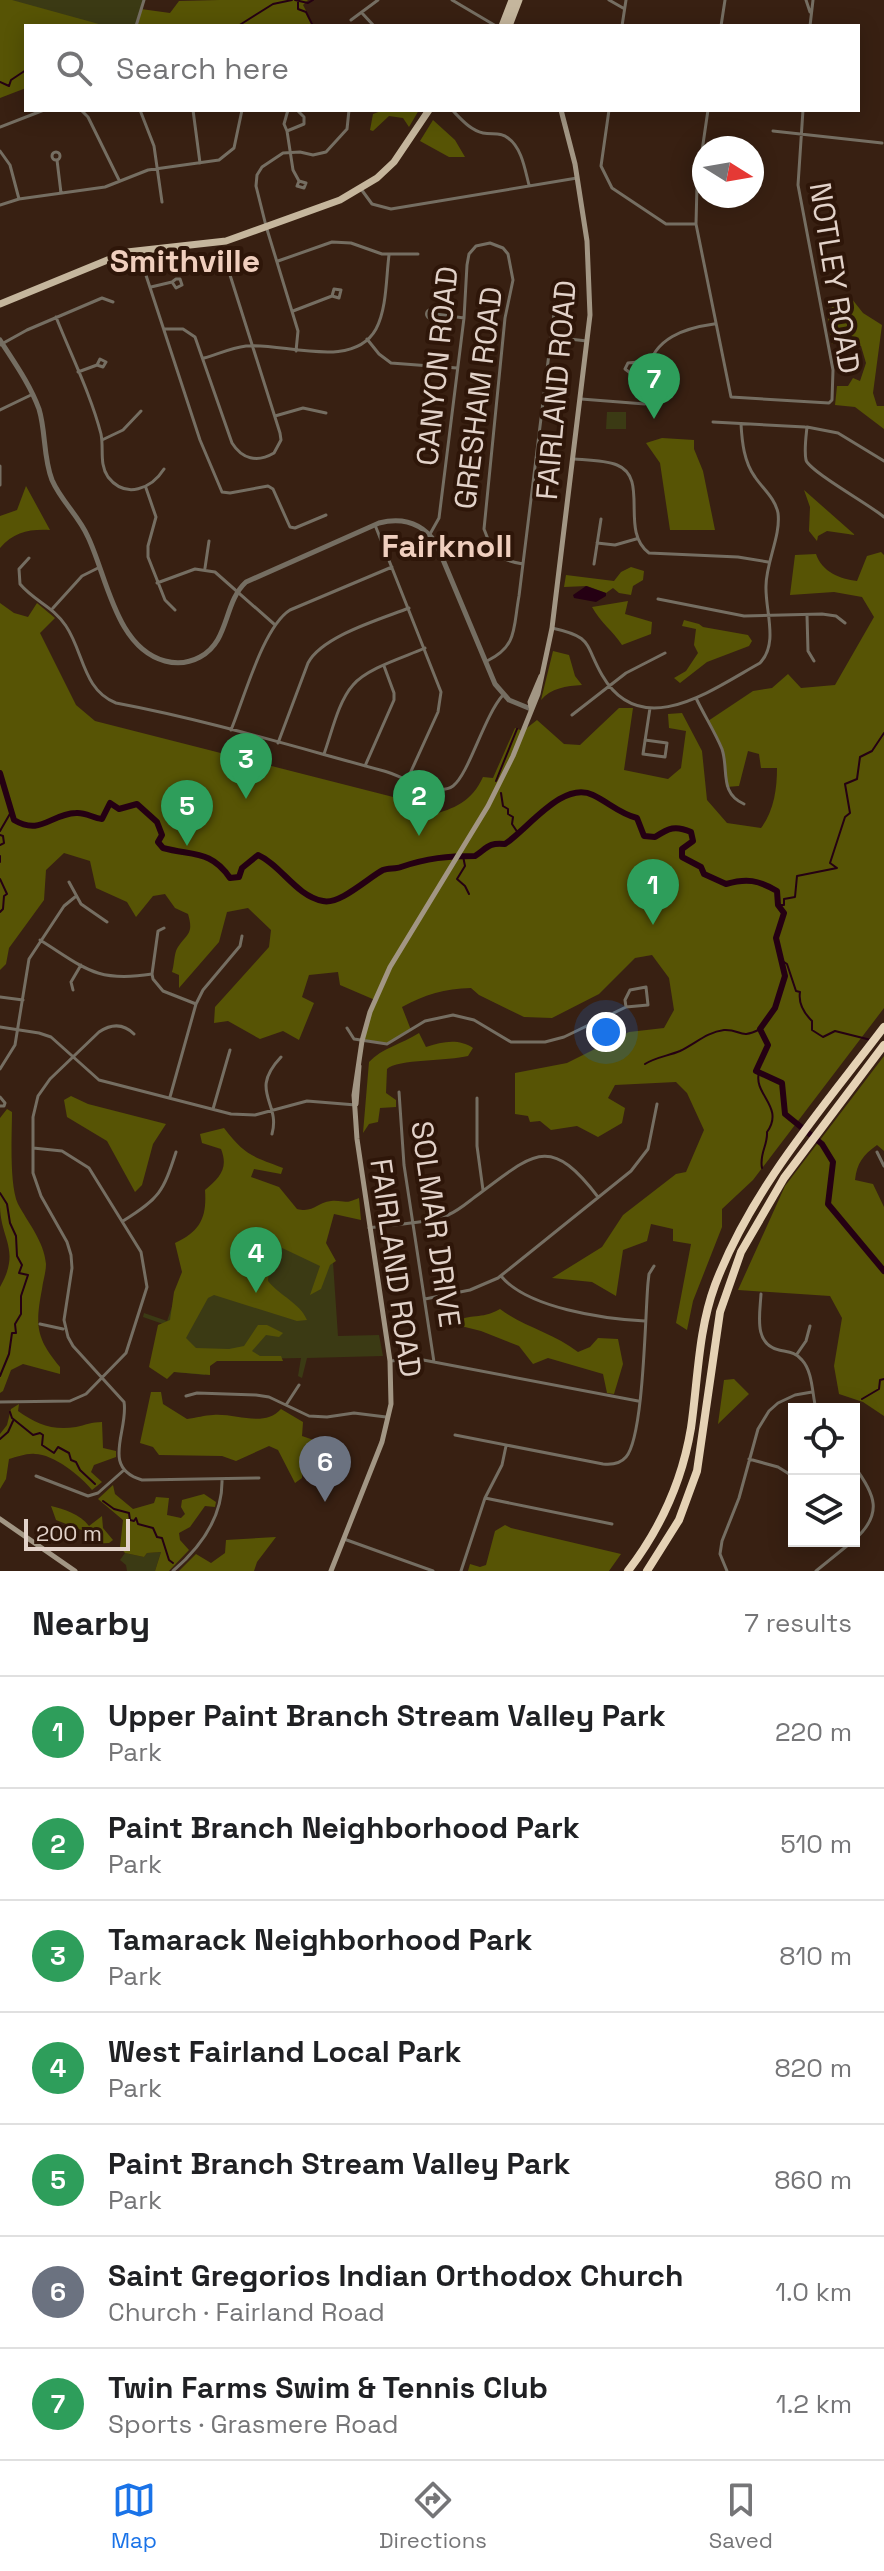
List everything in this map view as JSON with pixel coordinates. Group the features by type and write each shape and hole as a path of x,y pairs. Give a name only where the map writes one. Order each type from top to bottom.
{"highway":[{"path":"628,1571 664,1516 685,1458 701,1340 715,1286 744,1222 775,1171 884,1027"},
{"path":"647,1571 679,1520 697,1471 720,1312 741,1252 784,1178 884,1045"}],"main road":[{"path":"503,24 512,0"},
{"path":"511,24 519,0"},
{"path":"0,304 89,266 138,250 226,241 329,204 377,178 394,162 428,112"},
{"name":"FAIRLAND ROAD","path":"331,1571 389,1418 392,1390 358,1155 354,1095 362,1041 370,1012 390,967 502,780 538,694 552,628 588,341 590,287 577,178 562,112"},
{"path":"124,255 151,251"},
{"path":"145,268 151,251"},
{"path":"0,1519 75,1571"}],"street":[{"path":"137,24 144,0"},
{"path":"351,20 378,0"},
{"path":"452,0 493,24"},
{"path":"609,0 624,9"},
{"path":"622,24 626,0"},
{"path":"721,24 725,0"},
{"path":"806,0 811,17"},
{"path":"810,24 813,0"},
{"path":"362,13 372,24"},
{"path":"0,127 39,112"},
{"path":"83,112 120,182"},
{"path":"141,112 154,146 162,202"},
{"path":"193,112 200,163"},
{"path":"0,205 19,199 105,187 140,171 219,160 234,148 242,112"},
{"path":"287,112 284,124 293,170 299,181"},
{"path":"287,131 304,124 304,117 299,112"},
{"path":"296,351 298,331 266,226 256,186 257,175 268,161 289,152 313,155 326,152 347,129 349,112"},
{"path":"454,112 473,129 511,140 523,161 529,185"},
{"path":"609,112 601,166 612,188 666,224 696,224"},
{"path":"649,361 628,363 625,369 641,376 648,370 649,361 658,347 671,337 690,328 714,324 696,224 697,185 708,112"},
{"name":"NOTLEY ROAD","path":"714,324 731,397 829,403 832,400 833,370 798,185 803,112"},
{"path":"773,131 882,143"},
{"path":"0,151 10,165 19,199"},
{"path":"57,160 61,193"},
{"path":"361,189 372,204 385,209 577,178"},
{"path":"278,261 332,242 351,243 389,255 418,254"},
{"name":"CANYON ROAD","path":"430,534 439,518 469,254 476,246 490,243 503,248 510,262"},
{"path":"140,255 200,440 222,492 268,486 273,489 290,527 295,528 326,515"},
{"path":"204,358 252,346 333,352 354,347 376,329 381,317 389,255"},
{"name":"GRESHAM ROAD","path":"510,262 513,280 505,318 484,529 495,555 503,561 523,564"},
{"path":"165,329 176,327 189,331 195,337 232,443 238,452 252,459 274,453 281,440 230,275"},
{"path":"151,287 172,282"},
{"path":"486,662 506,651 511,641 557,289"},
{"path":"293,311 332,296"},
{"path":"113,302 102,298 1,343 33,394 42,420 52,480 82,523 131,639 143,651 171,662 191,661 215,645 237,592 257,575 375,525 390,520 403,521 416,524 430,534 442,554 486,662 503,695 515,704 531,709"},
{"path":"436,314 464,318"},
{"path":"56,317 102,440 104,468 113,482 132,489 146,488 164,469"},
{"path":"551,337 588,341"},
{"path":"367,339 391,363 458,368"},
{"path":"78,372 97,365"},
{"path":"0,410 33,394"},
{"path":"581,399 645,404"},
{"path":"275,416 303,408 326,413"},
{"path":"102,440 123,430 141,411"},
{"path":"713,422 807,427 838,433 884,461"},
{"path":"552,628 573,633 585,641 610,685 632,703 650,708 678,706 696,698 760,663 767,656 770,643 766,585 778,513 772,498 751,471 742,444 741,424"},
{"path":"807,427 806,457 812,469 869,504 884,517"},
{"path":"574,459 613,463 629,474 633,486 636,539 644,550 654,555 738,557 768,562"},
{"path":"0,466 0,485"},
{"path":"146,488 156,517 148,551 157,583 165,600 175,610"},
{"path":"594,564 601,519"},
{"path":"375,525 439,685 438,712 408,778"},
{"path":"597,543 615,545 636,539"},
{"path":"205,568 209,541"},
{"path":"29,558 19,569 20,584 52,609 68,630 94,688 107,699 193,718 408,778 433,790 443,790 456,784 491,709 503,695"},
{"path":"52,609 82,576 100,567"},
{"path":"231,730 274,624 290,610 392,567"},
{"path":"157,583 205,568 215,572 274,624"},
{"path":"658,599 744,616 836,616 845,623"},
{"path":"278,743 315,652 331,641 409,608"},
{"path":"807,615 808,651 814,661"},
{"path":"323,755 350,688 361,677 425,648"},
{"path":"572,715 641,663 665,653"},
{"path":"365,766 394,700 384,666"},
{"path":"696,698 723,753 726,787 732,797 744,804"},
{"path":"645,740 667,743 665,757 643,754 645,740 650,708"},
{"path":"69,882 75,897 107,922"},
{"path":"0,1069 12,1051 19,1029 29,959 64,906 75,897"},
{"path":"164,928 158,931 152,974 163,991 196,1004"},
{"path":"169,1098 196,1004 203,990 240,946 242,936"},
{"path":"40,940 97,974 116,978 152,974"},
{"path":"73,990 71,982 81,965"},
{"path":"347,1028 351,1037 387,1044 425,1021 453,1015 481,1023 511,1042 545,1042 564,1037 626,1007 648,1005 646,987 630,990 625,1000 626,1007"},
{"path":"0,997 23,1000"},
{"path":"134,1034 120,1025 106,1027 50,1079 38,1096 33,1117 34,1181 71,1255 65,1329 73,1346 124,1402 118,1454 124,1470 142,1480 259,1478"},
{"path":"0,1027 51,1037 99,1080 213,1109 241,1115 271,1112 307,1101 356,1105"},
{"path":"213,1109 230,1050"},
{"path":"272,1134 274,1126 265,1081 269,1070 281,1057"},
{"name":"SOLMAR DRIVE","path":"399,1092 404,1165 434,1362"},
{"path":"0,1097 5,1103 0,1106"},
{"path":"477,1098 477,1146 483,1191"},
{"path":"425,1299 470,1290 501,1276 599,1198 631,1171 648,1149 657,1104"},
{"path":"0,1402 70,1401 82,1398 126,1353 147,1287 145,1261 97,1178 77,1159 62,1151 33,1148"},
{"path":"123,1221 160,1194 176,1152"},
{"path":"877,1152 884,1166"},
{"path":"369,1228 448,1215 524,1162 548,1157 562,1160 575,1168 599,1198"},
{"path":"455,1435 603,1464 616,1463 627,1456 639,1402 649,1274 654,1266"},
{"path":"501,1276 515,1290 537,1302 624,1320 645,1321"},
{"path":"761,1294 760,1327 763,1339 770,1347 797,1355 805,1363 815,1403"},
{"path":"40,1324 65,1329"},
{"path":"797,1355 806,1341 810,1326"},
{"path":"390,1361 409,1358 434,1362 639,1402"},
{"path":"286,1405 299,1385"},
{"path":"727,1571 720,1554 722,1541 739,1498 758,1429 769,1411 787,1398 812,1392"},
{"path":"186,1396 197,1393 256,1395 318,1417 354,1413 389,1418"},
{"path":"461,1571 485,1498 502,1465 506,1446"},
{"path":"749,1459 778,1467 791,1475"},
{"path":"36,1476 88,1496 98,1493 124,1470"},
{"path":"860,1474 870,1487 875,1508 868,1526 860,1533"},
{"path":"173,1571 215,1519 222,1479"},
{"path":"485,1498 612,1524"},
{"path":"344,1539 433,1571"},
{"path":"816,1571 844,1547"}],"shaded area":[{"path":"0,0 143,0 136,24 24,24"},
{"path":"0,0 12,0 99,24 24,24 24,89 0,98"},
{"path":"308,0 303,5 313,24 137,24 141,9 170,13 179,1"},
{"path":"418,112 409,127 403,118 389,116 373,131 370,130 373,114"},
{"path":"433,120 455,140 465,157 449,157 420,141"},
{"path":"852,299 863,313 882,325 873,393 877,406 884,406 884,429 855,407 835,405 837,386 848,386 853,378 860,381 866,363 861,346 846,342 832,344 827,312 837,303"},
{"path":"607,412 626,412 626,429 606,429"},
{"path":"662,438 694,440 715,530 670,530 660,463 646,443"},
{"path":"26,486 50,530 22,533 0,548 0,516 17,510"},
{"path":"804,490 855,535 827,531 818,536 817,541 809,531 810,507"},
{"path":"881,552 884,555 884,1008 753,1180 722,1209 722,1227 693,1301 687,1330 676,1323 691,1244 673,1241 673,1229 651,1224 647,1241 623,1250 616,1296 592,1282 552,1278 602,1247 623,1215 676,1174 686,1172 704,1130 687,1093 676,1082 615,1085 608,1098 625,1108 622,1123 598,1137 577,1126 551,1130 540,1121 530,1122 528,1116 515,1114 515,1073 567,1063 629,1032 664,1028 674,1010 669,978 652,955 635,958 599,994 552,1018 524,1017 471,988 427,996 402,1007 411,1030 387,1044 362,1041 375,1000 340,985 338,972 309,975 302,997 314,1003 299,1040 283,1031 260,1039 228,1021 214,1023 215,1007 269,947 271,930 248,908 227,912 219,942 179,988 179,975 172,972 176,951 189,931 188,914 175,908 165,894 153,896 136,917 127,902 96,888 90,861 64,853 46,870 44,900 9,948 6,964 0,970 0,603 14,613 28,617 37,603 55,618 40,633 76,705 95,721 401,799 430,815 462,803 474,792 483,777 493,778 515,728 523,731 537,720 564,744 580,745 619,708 633,708 624,770 668,779 681,768 686,731 669,728 668,714 682,713 702,751 707,800 727,823 761,828 774,800 777,768 761,768 759,754 748,751 739,786 726,787 723,753 708,721 753,691 772,688 788,674 801,688 835,685 874,617 862,597 834,592 790,595 795,555 816,554 832,574 857,581 867,556"},
{"path":"631,567 644,571 643,580 633,586 631,595 619,593 613,588 606,593 587,586 564,587 566,575 614,581 621,572"},
{"path":"586,586 606,593 606,596 596,602 574,598 573,595"},
{"path":"628,601 625,614 652,622 651,634 622,645 592,607"},
{"path":"684,620 703,627 748,635 752,641 749,646 707,662 680,683 674,678 686,671 698,653 694,645 696,629 682,626"},
{"path":"553,651 569,655 575,676 582,685 559,688 541,700"},
{"path":"419,1033 426,1047 456,1042 473,1048 468,1056 401,1063 387,1069 386,1093 396,1100 396,1107 380,1108 378,1122 369,1124 363,1133 369,1062"},
{"path":"884,1056 884,1151 877,1145 868,1152 859,1164 855,1180 873,1184 884,1207 884,1416 863,1402 839,1394 834,1366 842,1318 830,1296 738,1290 785,1186"},
{"path":"71,1096 88,1104 166,1124 153,1144 142,1185 135,1192 107,1141 67,1117 64,1100"},
{"path":"7,1109 12,1112 15,1195 45,1256 38,1313 39,1331 46,1348 60,1367 60,1374 23,1364 11,1370 0,1393 0,1287 9,1264 9,1254 0,1207 0,1118"},
{"path":"224,1128 249,1154 283,1168 281,1174 254,1169 251,1177 279,1187 297,1209 307,1210 326,1202 347,1202 359,1198 361,1220 334,1214 326,1243 336,1261 330,1265 321,1289 310,1295 320,1266 278,1246 271,1251 268,1281 300,1309 307,1320 297,1321 214,1295 208,1298 186,1338 196,1348 229,1349 244,1346 258,1325 267,1325 283,1333 279,1337 266,1335 252,1351 260,1356 281,1356 283,1361 217,1361 210,1366 210,1375 174,1372 167,1379 149,1367 158,1325 170,1320 174,1292 182,1272 175,1243 191,1234 200,1222 205,1208 205,1190 223,1168 221,1149 202,1143 200,1134"},
{"path":"204,1216 333,1262 338,1336 379,1335 383,1356 307,1358 302,1378 298,1376 301,1358 208,1360 205,1375 165,1371 166,1325 143,1317 144,1313 167,1321"},
{"path":"500,1309 578,1352 590,1347 598,1338 618,1339 623,1364 614,1394 607,1393 603,1374 548,1358 533,1364 519,1346 453,1324"},
{"path":"734,1379 749,1394 718,1424 724,1380"},
{"path":"151,1392 161,1392 163,1404 187,1419 222,1415 258,1419 274,1415 281,1409 303,1422 302,1436 331,1446 303,1452 302,1478 295,1483 278,1450 269,1446 236,1461 222,1456 159,1455 153,1447 140,1443"},
{"path":"19,1404 18,1411 52,1427 68,1428 102,1422 103,1448 116,1451 116,1457 94,1465 91,1472 102,1482 92,1490 74,1472 58,1462 32,1454 9,1459 6,1479 0,1489 0,1434 7,1425 11,1409"},
{"path":"113,1485 115,1494 133,1509 154,1503 156,1497 169,1498 167,1515 181,1518 185,1514 181,1507 182,1500 204,1494 216,1502 215,1507 205,1506 190,1527 179,1533 180,1540 189,1550 169,1571 155,1571 161,1552 147,1553 144,1557 125,1553 120,1547 123,1520 98,1499"},
{"path":"51,1506 76,1515 89,1526 102,1516 103,1528 113,1540 87,1544 84,1531 56,1520"},
{"path":"505,1525 621,1554 609,1571 468,1571 470,1564 486,1565 495,1531"},
{"path":"276,1537 254,1571 179,1571 196,1554 211,1563 225,1553 226,1540"},
{"path":"161,1552 155,1571 127,1571 120,1560 125,1553 144,1557 147,1553"}],"waterway":[{"path":"241,24 273,4 292,0"},
{"path":"295,0 308,3 313,0"},
{"path":"298,2 298,9 306,12 312,24"},
{"path":"0,82 9,86 11,80 24,71"},
{"path":"496,781 517,729"},
{"path":"778,905 784,905 784,899 795,897 797,876 837,868 830,863 845,817 850,813 845,784 857,779 860,757 872,751 884,733"},
{"path":"0,773 14,820 23,824 39,825 76,813 102,819 110,803 119,809 137,804 157,822 162,835 158,842 163,848 208,858 230,878 239,877 242,868 258,855 305,893 323,901 346,895 383,870 438,858 475,856 492,845 505,844 546,808 570,794 582,792 593,795 637,818 644,836 655,837 676,828 691,832 693,841 682,849 682,857 701,867 704,874 726,884 752,881 777,891 778,905 784,913 776,938 785,976 775,1008 760,1029 768,1045 756,1071 782,1083 785,1114 822,1144 833,1162 828,1204 884,1271"},
{"path":"501,793 503,806 513,817 512,824 518,833"},
{"path":"0,831 11,812"},
{"path":"0,835 4,843 0,845"},
{"path":"0,856 0,862"},
{"path":"463,856 465,866 457,879 469,894"},
{"path":"0,879 7,894 0,912"},
{"path":"781,960 787,964 796,991 800,992 801,1004 812,1021 812,1030 823,1037 835,1031 871,1040"},
{"path":"645,1064 680,1051 718,1031 744,1034 760,1029"},
{"path":"759,1073 760,1088 772,1115 762,1168"},
{"path":"0,1193 7,1204 16,1236 17,1256 22,1265 19,1273 28,1275 21,1296 21,1314 15,1324 16,1333 12,1333 9,1354 0,1376"},
{"path":"862,1399 879,1389 880,1380 884,1379"},
{"path":"10,1412 12,1418 33,1435 43,1435 42,1445 54,1453 58,1447 69,1453 71,1460 95,1484"},
{"path":"0,1439 13,1421"},
{"path":"103,1501 114,1509 129,1513 130,1520 136,1518 138,1524 153,1528 157,1537 162,1538 169,1560 173,1563"}],"place":[{"name":"Twin Farms Swim & Tennis Club","path":"654,419"},
{"name":"Tamarack Neighborhood Park","path":"246,799"},
{"name":"Paint Branch Neighborhood Park","path":"419,836"},
{"name":"Paint Branch Stream Valley Park","path":"187,846"},
{"name":"Upper Paint Branch Stream Valley Park","path":"653,925"},
{"name":"West Fairland Local Park","path":"256,1293"},
{"name":"Saint Gregorios Indian Orthodox Church","path":"325,1502"}],"district":[{"name":"Smithville","path":"185,261"},
{"name":"Fairknoll","path":"447,546"}]}
